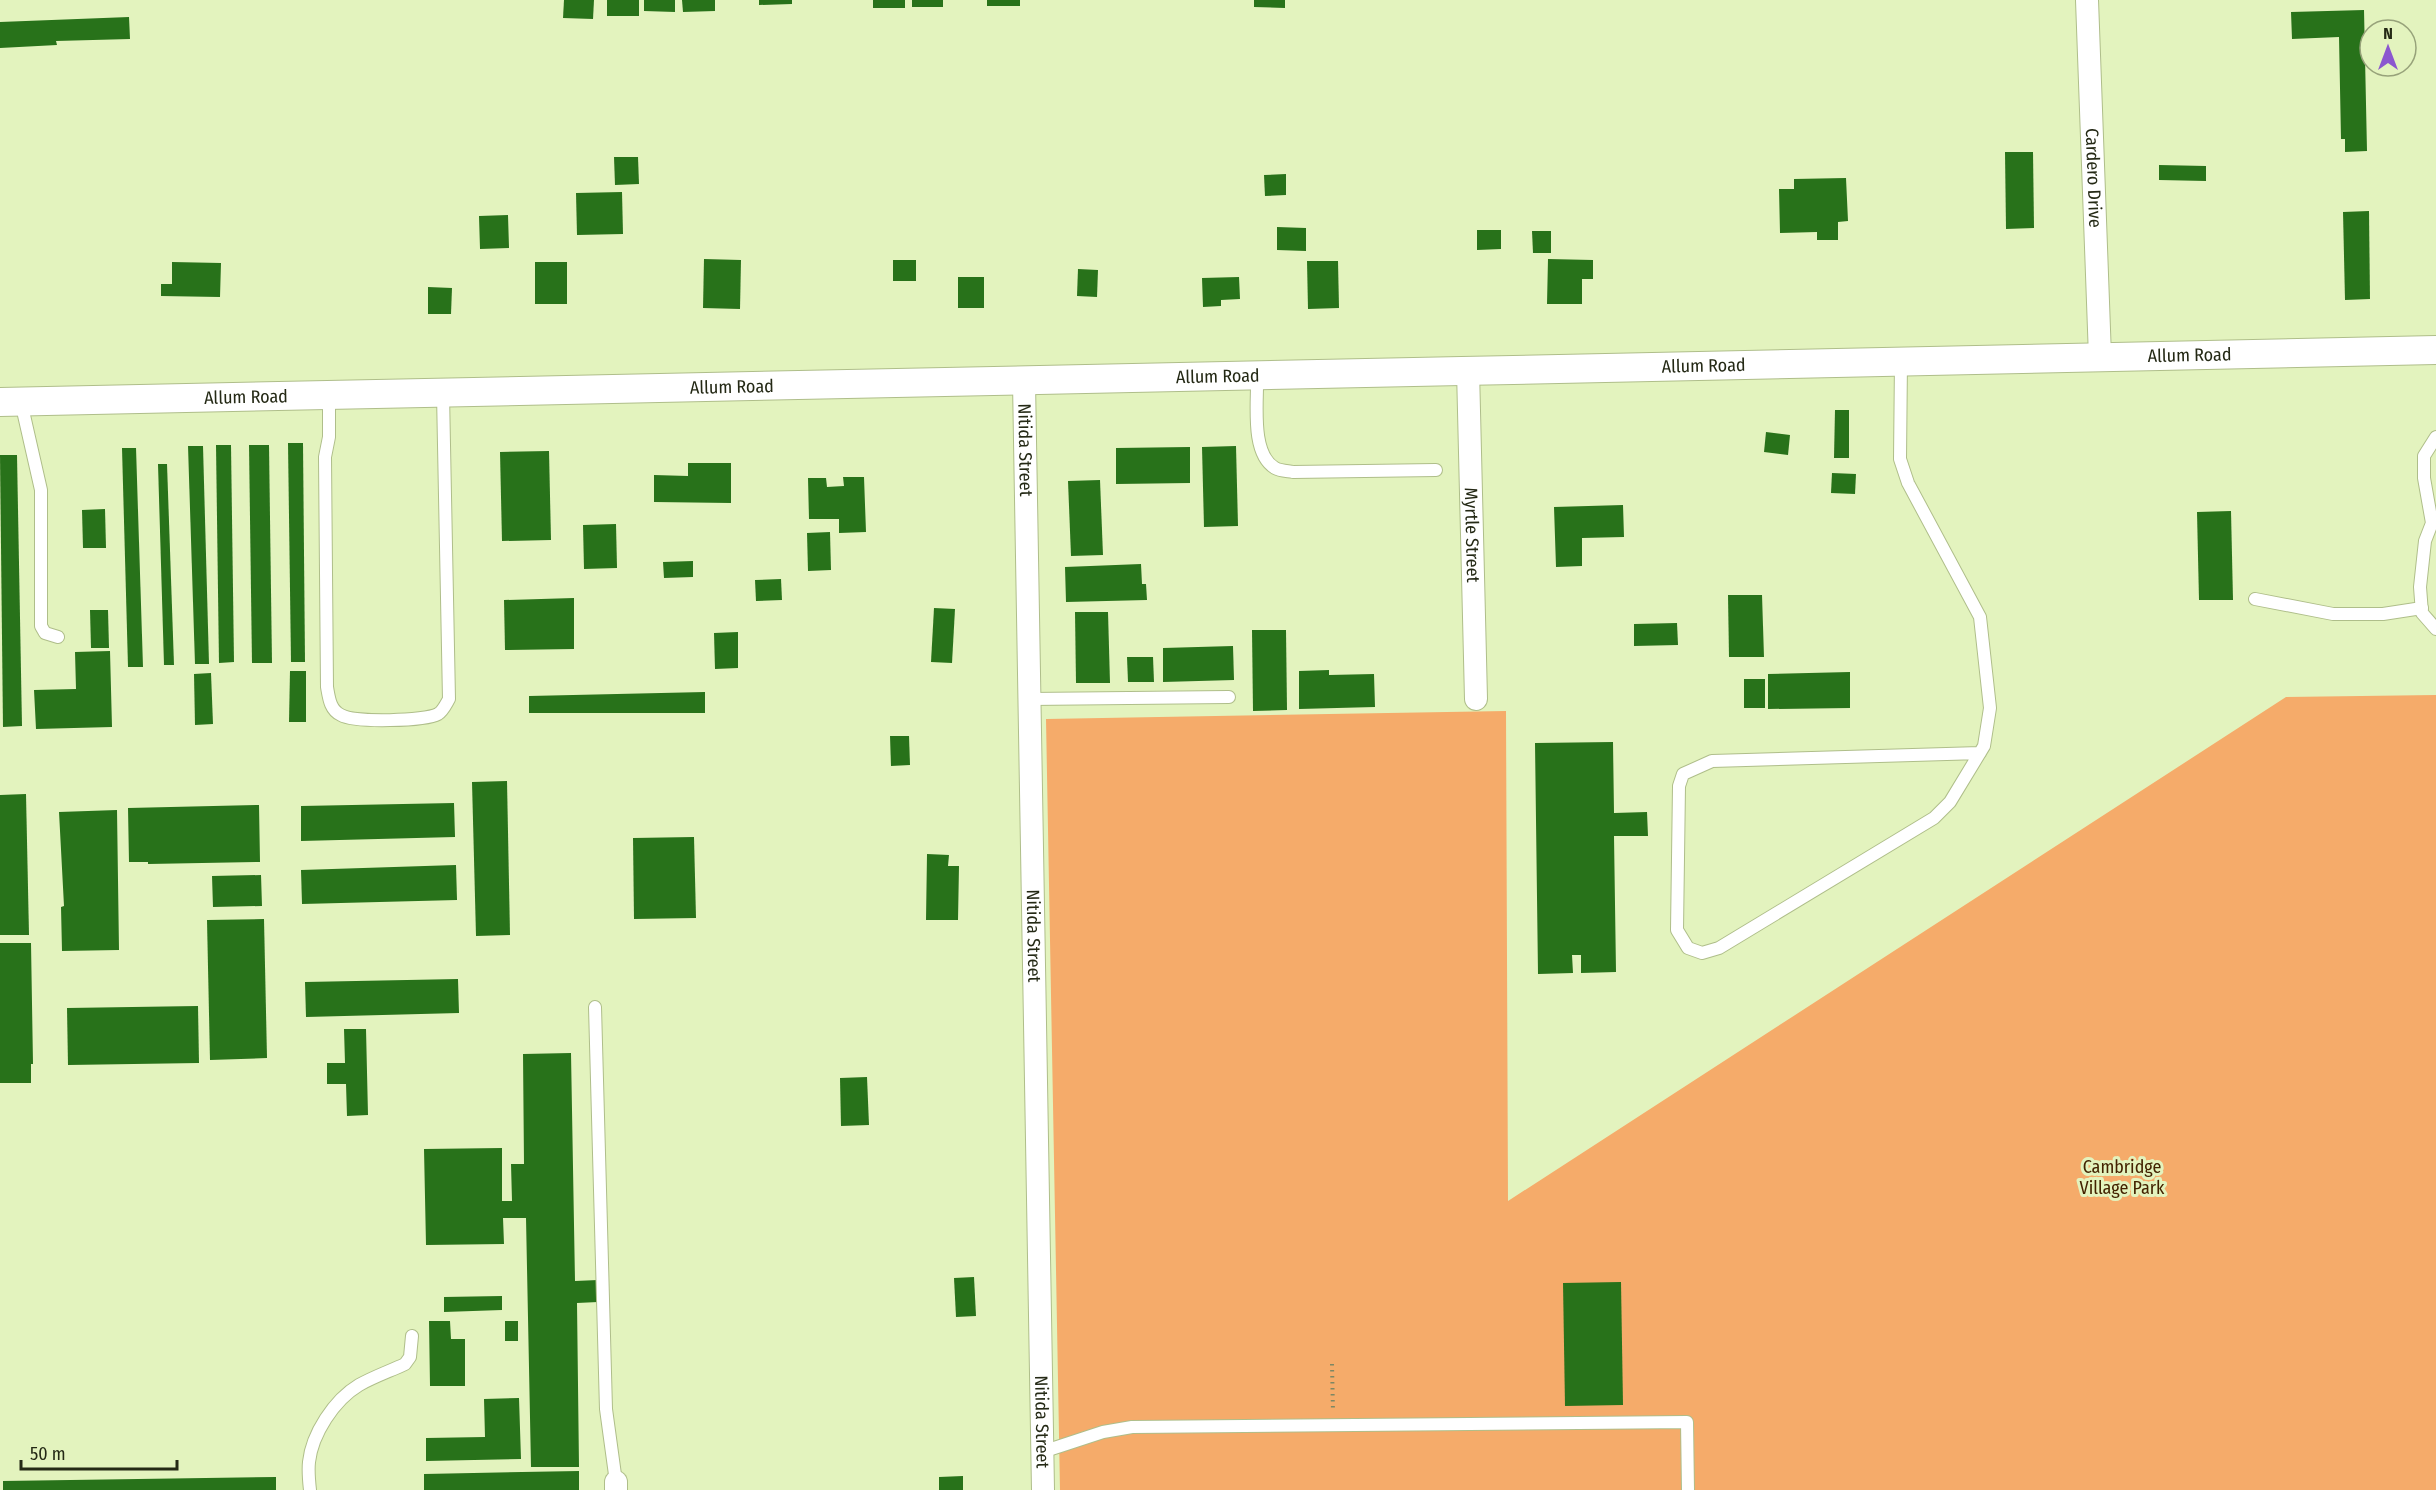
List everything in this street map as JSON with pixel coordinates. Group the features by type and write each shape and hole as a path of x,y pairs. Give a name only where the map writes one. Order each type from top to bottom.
{"street":[{"name":"Cardero Drive","path":"2087,0 2100,357"},
{"name":"Allum Road","path":"10,402 2436,350"},
{"name":"Myrtle Street","path":"1468,370 1476,699"},
{"name":"Nitida Street","path":"1024,382 1043,1490"}],"lane":[{"path":"1901,362 1900,459 1908,483 1980,617 1990,708 1984,746 1980,753 1950,802 1934,818 1719,948 1702,953 1688,948 1677,930 1679,786 1683,774 1712,761 1980,753"},
{"path":"1257,376 1260,449 1267,461 1276,469 1293,472 1436,470"},
{"path":"329,396 329,437 325,468 327,687 330,705 340,715 355,720 426,719 441,712 449,699 443,394"},
{"path":"10,402 41,490 41,626 45,633 58,637"},
{"path":"2436,437 2424,456 2424,478 2433,530 2426,541 2420,587 2422,613 2436,629"},
{"path":"2255,599 2333,614 2384,614 2422,608"},
{"path":"1029,699 1229,697"},
{"path":"595,1007 606,1409 616,1486"},
{"path":"310,1490 311,1450 328,1416 356,1387 405,1364 410,1357 412,1336"},
{"path":"1042,1452 1103,1432 1132,1427 1687,1422 1688,1490"}],"path":[{"path":"1332,1364 1333,1425"}],"green space":[{"name":"Cambridge Village Park","path":"2436,695 2436,1490 1060,1490 1046,719 1506,711 1508,1201 2286,697"}],"building":[{"path":"564,0 594,0 593,19 563,18"},
{"path":"607,0 639,0 639,16 607,16"},
{"path":"644,0 675,0 675,12 644,11"},
{"path":"682,0 715,0 715,11 683,12"},
{"path":"759,0 792,0 792,4 759,5"},
{"path":"873,0 905,0 905,8 873,8"},
{"path":"912,0 943,0 943,7 912,7"},
{"path":"987,0 1020,0 1020,6 987,6"},
{"path":"1254,0 1285,0 1285,8 1254,7"},
{"path":"2364,10 2364,18 2358,18 2358,78 2365,78 2367,151 2345,152 2345,139 2341,139 2339,37 2292,39 2291,12"},
{"path":"129,17 130,39 56,41 57,45 0,48 0,22"},
{"path":"2005,152 2033,152 2034,228 2006,229"},
{"path":"614,157 638,157 639,184 615,185"},
{"path":"2159,165 2206,166 2206,181 2159,180"},
{"path":"1286,174 1286,195 1265,196 1264,175"},
{"path":"1846,178 1848,221 1838,222 1838,240 1817,240 1817,232 1780,233 1779,189 1794,189 1794,179"},
{"path":"622,192 623,234 577,235 576,193"},
{"path":"2369,211 2370,299 2345,300 2343,212"},
{"path":"508,215 509,248 480,249 479,216"},
{"path":"1277,227 1306,228 1306,251 1277,250"},
{"path":"1477,230 1501,230 1501,249 1477,250"},
{"path":"1532,231 1551,231 1551,253 1533,253"},
{"path":"704,259 741,260 740,309 703,308"},
{"path":"1548,259 1593,260 1593,279 1582,279 1582,304 1547,304"},
{"path":"893,260 916,260 916,281 893,281"},
{"path":"1307,261 1338,261 1339,308 1308,309"},
{"path":"172,262 221,263 220,297 161,296 161,284 172,284"},
{"path":"535,262 567,262 567,304 535,304"},
{"path":"1078,269 1098,270 1097,297 1077,296"},
{"path":"958,277 984,277 984,308 958,308"},
{"path":"1239,277 1240,299 1221,300 1221,306 1203,307 1202,278"},
{"path":"428,287 452,288 451,314 428,314"},
{"path":"1835,410 1849,410 1849,458 1834,458"},
{"path":"1766,432 1790,435 1788,455 1764,452"},
{"path":"288,443 303,443 305,662 291,662"},
{"path":"216,445 231,445 234,662 219,663"},
{"path":"249,445 269,445 272,663 252,663"},
{"path":"188,446 203,446 209,664 195,664"},
{"path":"1236,446 1238,526 1204,527 1202,447"},
{"path":"1190,447 1190,483 1116,484 1116,448"},
{"path":"122,448 136,448 143,667 128,667"},
{"path":"549,451 551,540 502,541 500,452"},
{"path":"0,455 17,455 22,726 3,727"},
{"path":"688,463 731,463 731,503 654,502 654,475 688,476"},
{"path":"158,464 167,464 174,665 164,665"},
{"path":"1832,473 1856,474 1855,494 1831,493"},
{"path":"843,477 864,477 866,532 839,533 839,519 809,519 808,478 826,478 827,487 844,486"},
{"path":"1100,480 1103,555 1071,556 1068,481"},
{"path":"1623,505 1624,537 1582,538 1582,566 1556,567 1554,507"},
{"path":"105,509 106,548 83,548 82,510"},
{"path":"2231,511 2233,600 2199,600 2197,512"},
{"path":"616,524 617,568 584,569 583,525"},
{"path":"830,532 831,570 808,571 807,533"},
{"path":"693,561 693,577 664,578 663,562"},
{"path":"1141,564 1142,584 1146,584 1147,600 1066,602 1065,567"},
{"path":"781,579 782,600 756,601 755,580"},
{"path":"1728,595 1762,595 1764,657 1729,657"},
{"path":"574,598 574,649 505,650 504,600"},
{"path":"934,608 955,609 952,663 931,662"},
{"path":"90,610 108,610 109,648 91,648"},
{"path":"1075,612 1108,612 1110,683 1076,683"},
{"path":"1677,623 1678,645 1634,646 1634,624"},
{"path":"1252,630 1286,630 1287,710 1253,711"},
{"path":"738,632 738,668 715,669 714,633"},
{"path":"1233,646 1234,680 1163,682 1163,648"},
{"path":"110,651 112,727 36,729 34,690 76,689 75,652"},
{"path":"1127,657 1153,657 1154,682 1128,682"},
{"path":"1329,670 1329,675 1374,674 1375,707 1299,709 1299,671"},
{"path":"290,671 306,671 306,722 289,722"},
{"path":"1850,672 1850,708 1768,709 1768,674"},
{"path":"211,673 213,724 195,725 194,674"},
{"path":"1744,679 1765,679 1765,708 1744,708"},
{"path":"705,692 705,713 529,713 529,696"},
{"path":"890,736 909,736 910,765 891,766"},
{"path":"1613,742 1614,813 1647,812 1648,836 1614,836 1616,972 1581,973 1581,955 1572,955 1573,973 1538,974 1535,743"},
{"path":"507,781 510,935 476,936 472,782"},
{"path":"26,794 29,935 0,935 0,795"},
{"path":"454,803 455,837 301,841 301,806"},
{"path":"259,805 260,862 148,864 148,862 129,862 128,808"},
{"path":"117,810 119,950 62,951 61,907 64,906 59,812"},
{"path":"694,837 696,918 634,919 633,838"},
{"path":"927,854 949,855 948,866 959,866 958,920 926,920"},
{"path":"456,865 457,900 302,904 301,870"},
{"path":"261,875 262,906 213,907 212,876"},
{"path":"264,919 267,1058 210,1060 207,920"},
{"path":"0,943 31,943 33,1064 31,1064 31,1083 0,1083"},
{"path":"458,979 459,1013 306,1017 305,982"},
{"path":"198,1006 199,1063 68,1065 67,1008"},
{"path":"344,1029 366,1029 368,1115 347,1116 346,1084 327,1084 327,1063 345,1063"},
{"path":"571,1053 575,1281 598,1280 598,1302 577,1303 579,1467 531,1467 526,1218 503,1218 504,1244 426,1245 424,1149 502,1148 502,1201 512,1201 511,1164 524,1164 523,1054"},
{"path":"867,1077 869,1125 841,1126 840,1078"},
{"path":"974,1277 976,1316 956,1317 954,1278"},
{"path":"1621,1282 1623,1405 1565,1406 1563,1283"},
{"path":"502,1296 502,1310 444,1312 444,1297"},
{"path":"429,1321 450,1321 451,1339 465,1339 465,1386 430,1386"},
{"path":"505,1321 518,1321 518,1341 505,1341"},
{"path":"519,1398 521,1459 426,1461 426,1438 485,1437 484,1399"},
{"path":"579,1471 579,1490 424,1490 424,1474"},
{"path":"963,1476 963,1490 939,1490 939,1477"},
{"path":"276,1477 276,1490 3,1490 3,1481"}]}
